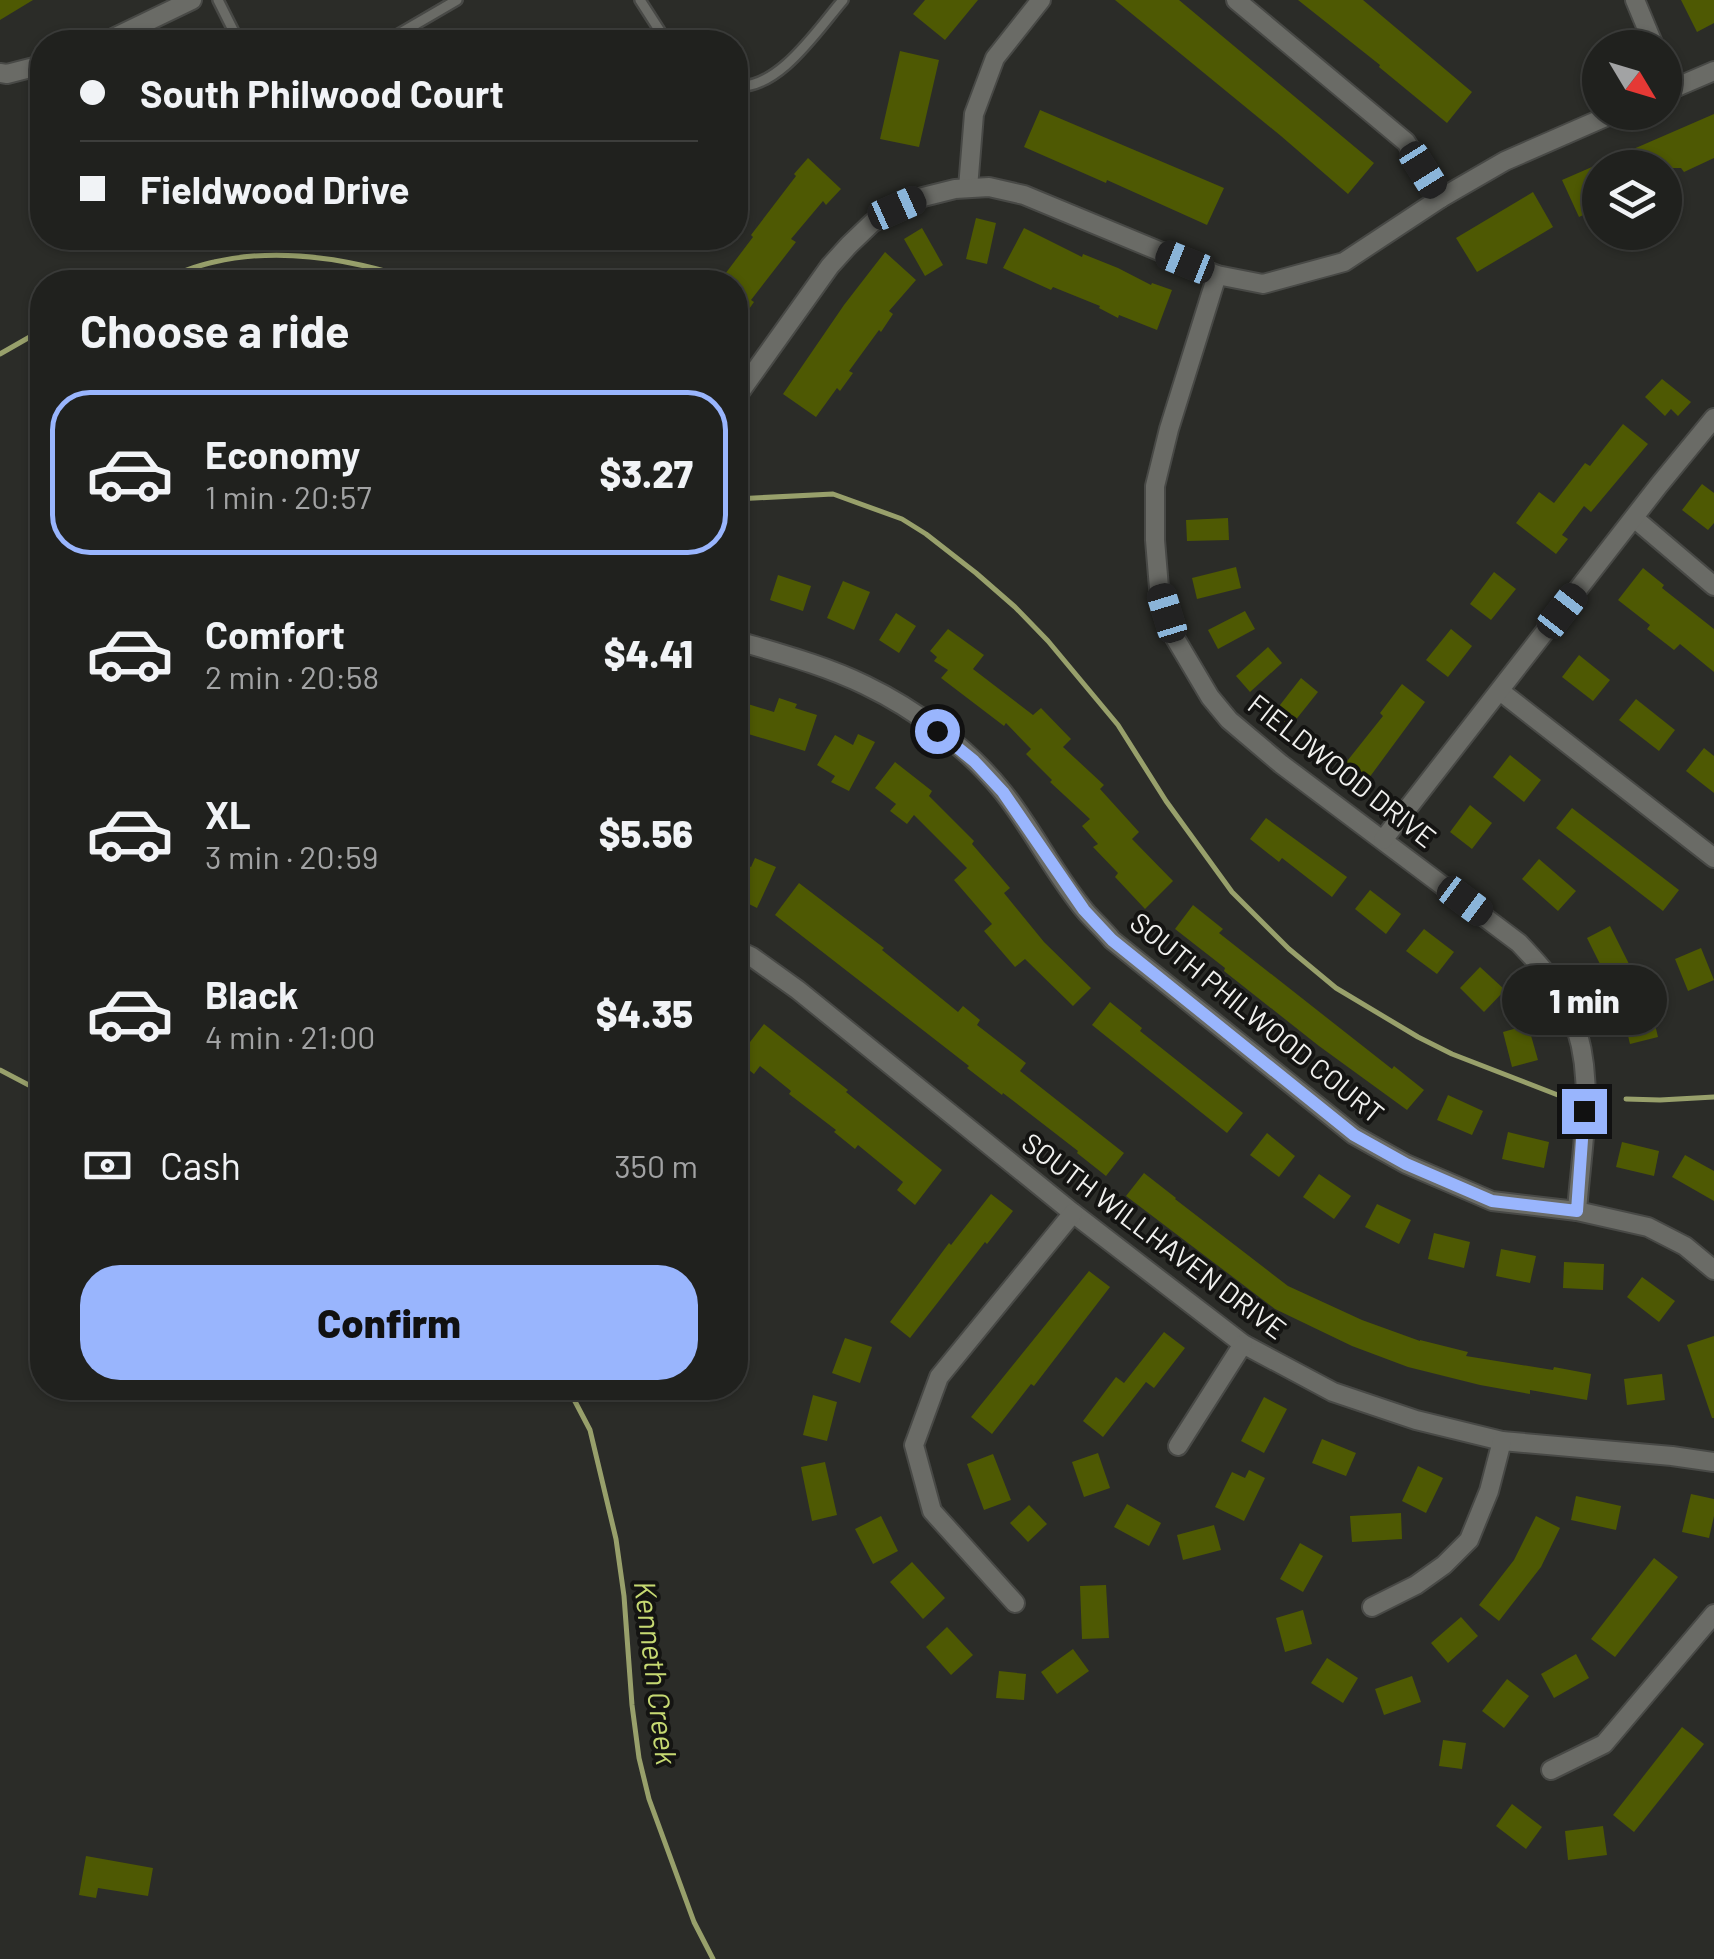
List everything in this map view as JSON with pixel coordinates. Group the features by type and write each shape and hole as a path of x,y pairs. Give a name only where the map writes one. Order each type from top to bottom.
{"street":[{"path":"129,30 192,0"},
{"path":"968,188 974,114 995,58 1041,0"},
{"path":"1236,0 1406,142 1441,198"},
{"path":"1635,0 1648,30"},
{"path":"0,73 30,69"},
{"path":"1682,80 1714,71"},
{"path":"748,381 830,266 872,224 924,196 989,187 1024,195 1217,275 1263,284 1344,262 1505,161 1582,127"},
{"name":"FIELDWOOD DRIVE","path":"1217,275 1156,486 1155,540 1160,588 1175,638 1210,697 1230,720 1281,764 1519,943 1545,971 1564,1000 1581,1039 1586,1078 1577,1211"},
{"path":"1383,840 1714,418"},
{"path":"1634,518 1714,586"},
{"name":"SOUTH PHILWOOD COURT","path":"748,644 864,684 937,731 974,761 1003,792 1084,910 1112,940 1354,1135 1406,1164 1492,1201 1577,1211 1648,1227 1685,1246 1714,1270"},
{"path":"1500,691 1714,858"},
{"name":"SOUTH WILLHAVEN DRIVE","path":"748,955 798,990 1073,1213 1243,1344 1333,1392 1416,1420 1502,1441 1714,1462"},
{"path":"1015,1603 932,1511 914,1445 939,1377 1073,1213"},
{"path":"1178,1446 1243,1344"},
{"path":"1372,1606 1416,1585 1444,1566 1470,1540 1489,1491 1502,1441"},
{"path":"1551,1770 1604,1744 1714,1614"}],"lane":[{"path":"218,0 233,30"},
{"path":"406,30 457,0"},
{"path":"640,0 659,30"},
{"path":"748,86 772,77 843,0"}],"building":[{"path":"0,0 33,0 0,20"},
{"path":"925,0 978,0 945,40 913,14"},
{"path":"1115,0 1179,0 1374,163 1348,194"},
{"path":"1298,0 1363,0 1472,92 1447,123"},
{"path":"1681,0 1714,0 1714,23 1697,32"},
{"path":"900,51 939,60 919,147 880,139"},
{"path":"1040,110 1224,188 1207,225 1024,147"},
{"path":"1714,114 1714,158 1684,172 1682,150 1631,150 1682,130"},
{"path":"808,158 841,189 826,205 823,201 791,239 796,242 751,300 754,302 748,311 748,270 728,270 743,250 748,250 751,235"},
{"path":"1582,171 1582,216 1579,217 1562,180"},
{"path":"1533,192 1553,227 1477,272 1456,238"},
{"path":"976,218 996,223 987,264 966,259"},
{"path":"922,228 943,265 925,276 904,239"},
{"path":"1024,228 1082,257 1083,254 1151,285 1172,290 1157,330 1119,315 1118,318 1100,306 1003,268"},
{"path":"885,252 916,280 889,311 893,314 849,371 853,373 840,391 837,388 816,417 783,394"},
{"path":"1662,379 1691,402 1678,416 1671,409 1665,416 1645,397"},
{"path":"1623,424 1648,444 1591,512 1584,506 1562,535 1568,539 1556,554 1516,523 1539,492 1554,503"},
{"path":"1702,484 1714,493 1714,523 1708,530 1682,510"},
{"path":"1228,518 1229,540 1187,541 1186,520"},
{"path":"1236,567 1241,588 1197,599 1192,578"},
{"path":"1643,568 1714,629 1714,672 1680,644 1674,650 1618,600"},
{"path":"1494,572 1516,589 1491,620 1470,604"},
{"path":"778,575 811,586 803,611 770,600"},
{"path":"843,581 870,592 854,630 827,618"},
{"path":"1245,611 1255,629 1218,649 1208,630"},
{"path":"896,613 916,626 899,653 879,640"},
{"path":"948,629 984,655 973,669 1033,715 1041,708 1071,739 1063,747 1104,785 1100,789 1139,832 1132,839 1173,881 1145,909 1093,847 1098,844 1082,826 1090,819 1026,754 1031,749 1006,723 1004,726 941,678 948,670 934,661 937,657 930,651"},
{"path":"1451,629 1472,646 1448,677 1426,660"},
{"path":"1268,647 1282,663 1250,692 1236,676"},
{"path":"1579,655 1610,680 1593,701 1562,677"},
{"path":"1301,678 1318,692 1290,727 1273,714"},
{"path":"1402,684 1425,702 1366,782 1344,765 1383,716 1380,713"},
{"path":"779,698 817,715 805,751 748,734 748,704 774,712"},
{"path":"1636,699 1675,730 1659,751 1619,720"},
{"path":"858,734 875,742 849,791 831,782 835,776 817,765 835,735 853,745"},
{"path":"1704,748 1714,756 1714,793 1686,771"},
{"path":"1510,755 1541,780 1524,802 1493,777"},
{"path":"895,762 932,791 929,796 974,841 972,844 1010,888 1004,893 1044,942 1091,988 1073,1006 1025,959 1015,967 984,931 992,924 954,880 967,868 914,815 907,824 890,811 896,804 875,788"},
{"path":"1470,805 1492,823 1472,849 1450,832"},
{"path":"1572,808 1679,890 1663,911 1556,828"},
{"path":"1266,818 1347,877 1332,897 1250,839"},
{"path":"755,858 776,867 757,908 748,904 748,866 751,867"},
{"path":"1539,859 1576,891 1558,911 1522,879"},
{"path":"799,883 884,948 958,1012 963,1006 980,1020 977,1025 1026,1063 1020,1071 1124,1153 1106,1176 775,915"},
{"path":"1370,890 1401,914 1386,934 1355,909"},
{"path":"1193,905 1223,929 1219,933 1424,1090 1407,1110 1319,1046 1175,929"},
{"path":"1610,926 1632,970 1609,982 1587,938"},
{"path":"1424,929 1454,952 1437,974 1406,951"},
{"path":"1701,948 1714,980 1688,991 1675,959"},
{"path":"1480,967 1505,990 1484,1012 1460,988"},
{"path":"1110,1002 1142,1028 1140,1031 1243,1113 1227,1133 1092,1025"},
{"path":"1650,1004 1658,1037 1630,1044 1622,1011"},
{"path":"764,1024 942,1170 915,1205 897,1190 903,1182 858,1145 855,1149 760,1066 754,1074 748,1069 748,1045"},
{"path":"1528,1025 1538,1060 1512,1067 1503,1032"},
{"path":"1448,1095 1483,1111 1472,1135 1437,1120"},
{"path":"1508,1132 1549,1142 1544,1168 1502,1159"},
{"path":"1267,1133 1295,1156 1279,1177 1250,1155"},
{"path":"1622,1142 1659,1151 1654,1176 1616,1167"},
{"path":"1685,1155 1714,1171 1714,1201 1672,1177"},
{"path":"1144,1173 1288,1286 1362,1320 1420,1341 1468,1352 1466,1356 1591,1374 1587,1400 1480,1385 1408,1367 1352,1346 1275,1309 1126,1196"},
{"path":"1319,1174 1351,1196 1334,1219 1303,1197"},
{"path":"991,1194 1013,1211 910,1338 890,1322"},
{"path":"1377,1204 1411,1220 1399,1244 1365,1227"},
{"path":"1434,1233 1470,1242 1464,1268 1428,1259"},
{"path":"1501,1249 1536,1256 1530,1283 1496,1276"},
{"path":"1564,1262 1604,1264 1603,1290 1563,1288"},
{"path":"1089,1271 1110,1287 992,1434 971,1417"},
{"path":"1642,1277 1675,1301 1659,1322 1627,1297"},
{"path":"1164,1332 1185,1348 1154,1388 1146,1382 1103,1437 1083,1421 1116,1377 1124,1383"},
{"path":"1714,1336 1714,1418 1712,1418 1687,1345"},
{"path":"845,1338 872,1347 860,1383 832,1373"},
{"path":"1662,1374 1665,1400 1627,1405 1624,1379"},
{"path":"813,1395 837,1402 827,1441 803,1435"},
{"path":"1264,1397 1287,1409 1264,1453 1241,1441"},
{"path":"1322,1439 1356,1453 1346,1476 1312,1463"},
{"path":"1098,1453 1110,1488 1084,1497 1072,1462"},
{"path":"993,1454 1011,1500 984,1510 967,1464"},
{"path":"825,1462 837,1515 812,1521 801,1467"},
{"path":"1418,1466 1443,1478 1426,1513 1402,1501"},
{"path":"1249,1470 1265,1478 1244,1521 1215,1507 1232,1472 1245,1478"},
{"path":"1691,1494 1714,1499 1709,1538 1682,1532"},
{"path":"1576,1496 1621,1506 1616,1530 1571,1520"},
{"path":"1127,1504 1161,1523 1149,1546 1114,1527"},
{"path":"1029,1505 1047,1524 1028,1542 1010,1523"},
{"path":"1401,1513 1402,1539 1352,1542 1350,1516"},
{"path":"881,1516 898,1551 873,1564 855,1529"},
{"path":"1536,1516 1560,1528 1541,1567 1499,1621 1479,1605 1514,1560"},
{"path":"1214,1525 1221,1550 1183,1560 1177,1535"},
{"path":"1300,1543 1323,1556 1303,1592 1280,1579"},
{"path":"1654,1558 1678,1577 1615,1657 1591,1639"},
{"path":"912,1562 945,1598 923,1619 890,1582"},
{"path":"1106,1585 1109,1638 1082,1639 1080,1586"},
{"path":"1303,1610 1312,1644 1285,1652 1276,1618"},
{"path":"1461,1617 1478,1636 1448,1663 1431,1643"},
{"path":"947,1627 973,1655 951,1675 926,1647"},
{"path":"1073,1649 1089,1671 1057,1694 1041,1672"},
{"path":"1576,1654 1589,1678 1554,1698 1541,1674"},
{"path":"1327,1658 1358,1678 1343,1703 1311,1683"},
{"path":"999,1671 1026,1674 1024,1700 996,1698"},
{"path":"1412,1676 1421,1702 1384,1715 1375,1689"},
{"path":"1507,1679 1529,1696 1504,1728 1482,1711"},
{"path":"1682,1727 1704,1744 1634,1832 1613,1815"},
{"path":"1443,1740 1466,1743 1462,1769 1439,1766"},
{"path":"1512,1804 1542,1827 1526,1849 1496,1826"},
{"path":"1603,1826 1607,1855 1568,1860 1565,1831"},
{"path":"86,1856 153,1868 148,1896 98,1888 96,1898 79,1895"}],"waterway":[{"path":"187,270 266,255 319,258 381,270"},
{"path":"0,354 30,337"},
{"path":"748,498 833,494 902,519 926,534 1015,607 1048,641 1118,725 1166,801 1232,892 1289,949 1336,988 1418,1037 1452,1054 1571,1098"},
{"name":"Kenneth Creek","path":"0,1070 30,1086"},
{"path":"1626,1099 1714,1097"},
{"name":"Kenneth Creek","path":"574,1400 590,1430 616,1539 632,1705 649,1799 694,1922 713,1959"}],"route":[{"path":"937,731 974,761 1003,792 1084,910 1112,940 1354,1135 1406,1164 1492,1201 1577,1211 1584,1111"}]}
